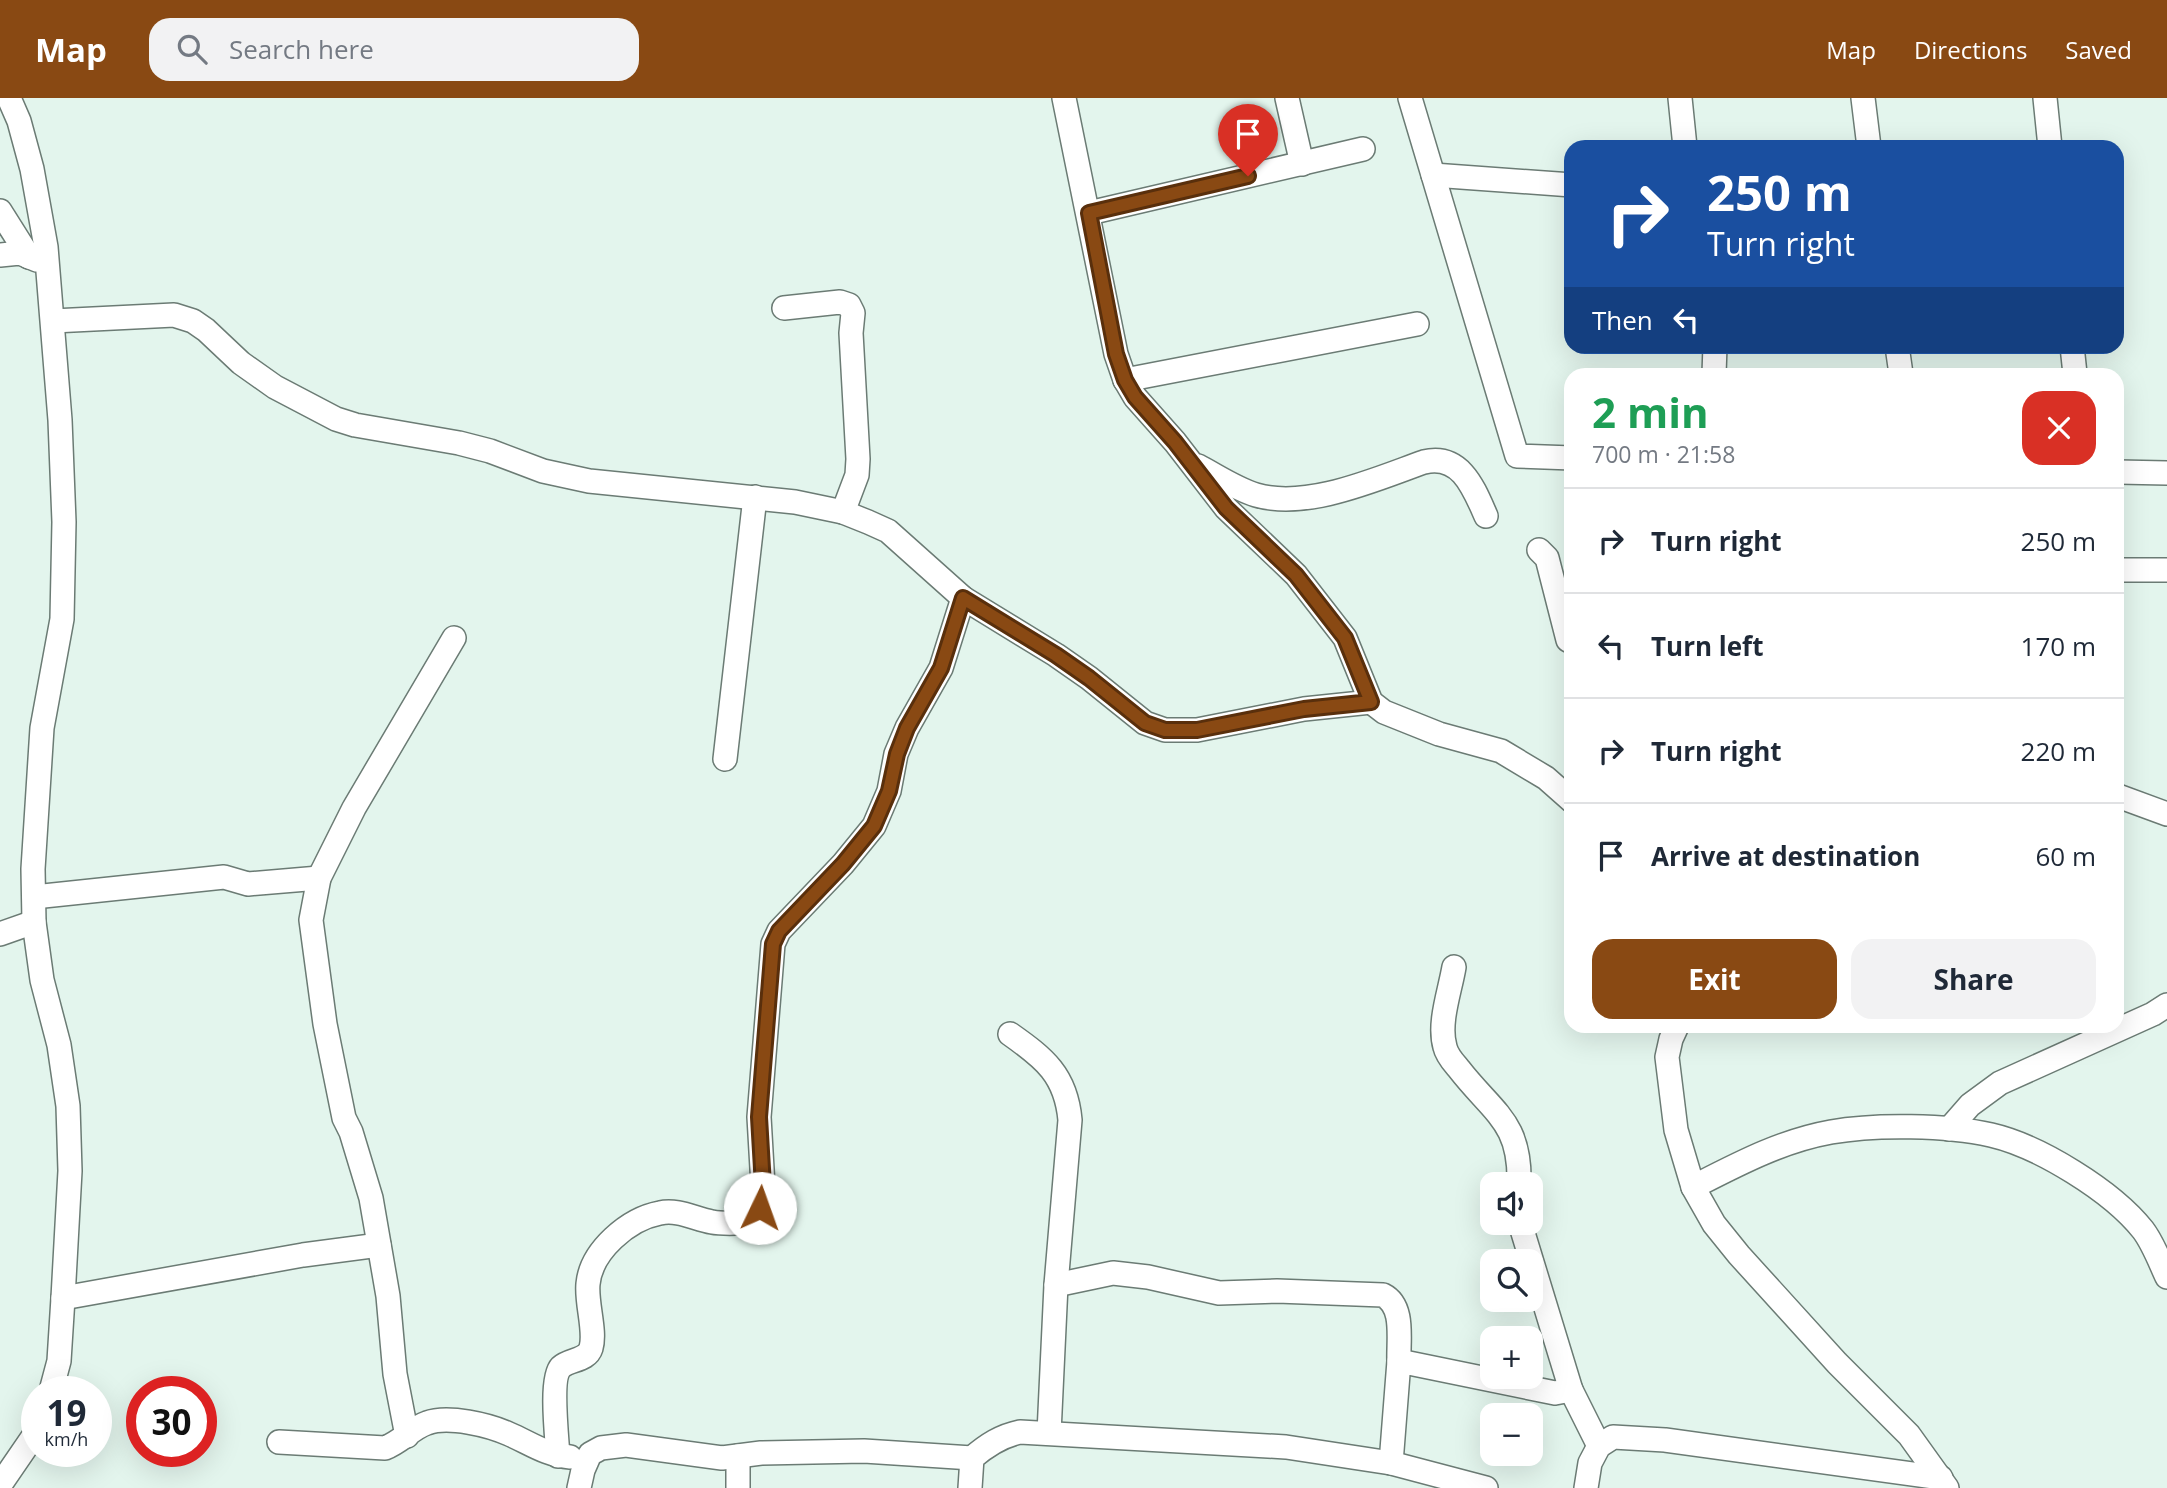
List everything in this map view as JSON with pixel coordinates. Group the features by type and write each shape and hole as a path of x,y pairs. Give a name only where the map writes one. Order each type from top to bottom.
{"street":[{"path":"9,98 19,121 32,169 38,260 52,321 64,522 62,619 42,729 33,869 34,922 42,979 59,1045 68,1106 70,1171 59,1361 55,1376"},
{"path":"1064,98 1116,354 1125,380 1135,397 1226,508 1296,575 1345,638 1371,702 1384,712 1439,734 1501,751 1546,778 1564,794"},
{"path":"1287,98 1302,163"},
{"path":"1410,98 1517,456 1564,458"},
{"path":"1680,98 1684,140"},
{"path":"1863,98 1868,140"},
{"path":"2045,98 2049,140"},
{"path":"1089,213 1363,149"},
{"path":"1433,175 1564,184"},
{"path":"0,211 38,260"},
{"path":"0,255 20,254 38,260"},
{"path":"784,308 840,302 849,305 853,313 851,333 858,459 857,475 843,512"},
{"path":"52,321 174,315 193,321 206,330 241,363 275,387 336,419 355,425 459,443 490,451 543,471 589,481 755,497 843,512 888,531 963,598 1056,655 1145,723 1165,730 1197,730 1304,709 1371,702"},
{"path":"1125,380 1417,324"},
{"path":"1189,461 1256,495 1282,500 1314,497 1424,462 1441,461 1459,470 1470,481 1486,516"},
{"path":"2124,472 2167,473"},
{"path":"725,759 755,497"},
{"path":"1539,551 1547,558 1564,621"},
{"path":"2124,570 2167,570"},
{"path":"558,1456 555,1384 558,1370 591,1350 588,1283 595,1261 613,1238 636,1223 660,1213 683,1213 714,1223 744,1223 760,1208 763,1186 759,1117 773,944 779,931 843,864 874,826 889,791 897,754 907,728 941,668 963,598"},
{"path":"407,1437 393,1362 388,1296 379,1245 364,1172 344,1118 326,1024 311,920 319,878 354,808 454,638"},
{"path":"2124,798 2167,814"},
{"path":"33,897 224,877 248,884 319,878"},
{"path":"0,934 34,922"},
{"path":"1454,967 1443,1028 1446,1051 1506,1123 1516,1140 1520,1172"},
{"path":"2124,1027 2167,1005"},
{"path":"1674,1033 1667,1057 1676,1130 1693,1187 1714,1224 1837,1363 1909,1435 1944,1483"},
{"path":"1949,1129 1970,1105 2000,1083 2111,1033"},
{"path":"1010,1034 1042,1057 1062,1088 1068,1102 1070,1120 1056,1285 1049,1433"},
{"path":"1693,1187 1757,1154 1830,1132 1872,1127 1949,1129 1991,1135 2014,1143 2086,1179 2144,1231 2167,1277"},
{"path":"1524,1235 1572,1390 1599,1446"},
{"path":"63,1298 303,1255 379,1245"},
{"path":"1056,1285 1113,1273 1148,1277 1219,1293 1277,1291 1383,1295 1390,1299 1398,1311 1399,1361 1391,1463"},
{"path":"1399,1361 1555,1393 1572,1390"},
{"path":"279,1442 385,1448 398,1443 426,1423 461,1421 508,1433 538,1450 571,1457 590,1454 601,1448 626,1445 654,1447 699,1456 864,1451 972,1458 988,1444 1006,1435 1049,1433 1286,1447 1391,1463 1486,1488"},
{"path":"1586,1488 1590,1463 1599,1446 1613,1437 1665,1440 1944,1483"},
{"path":"579,1488 590,1454"},
{"path":"0,1485 21,1455"},
{"path":"738,1456 738,1488"},
{"path":"970,1488 972,1458"}],"route":[{"path":"760,1208 763,1186 759,1155 761,1070 773,944 779,931 843,864 874,826 889,791 897,754 907,728 941,668 963,598 1056,655 1145,723 1165,730 1197,730 1304,709 1371,702 1345,638 1296,575 1226,508 1175,442 1135,397 1125,380 1116,354 1089,213 1248,176"}]}
